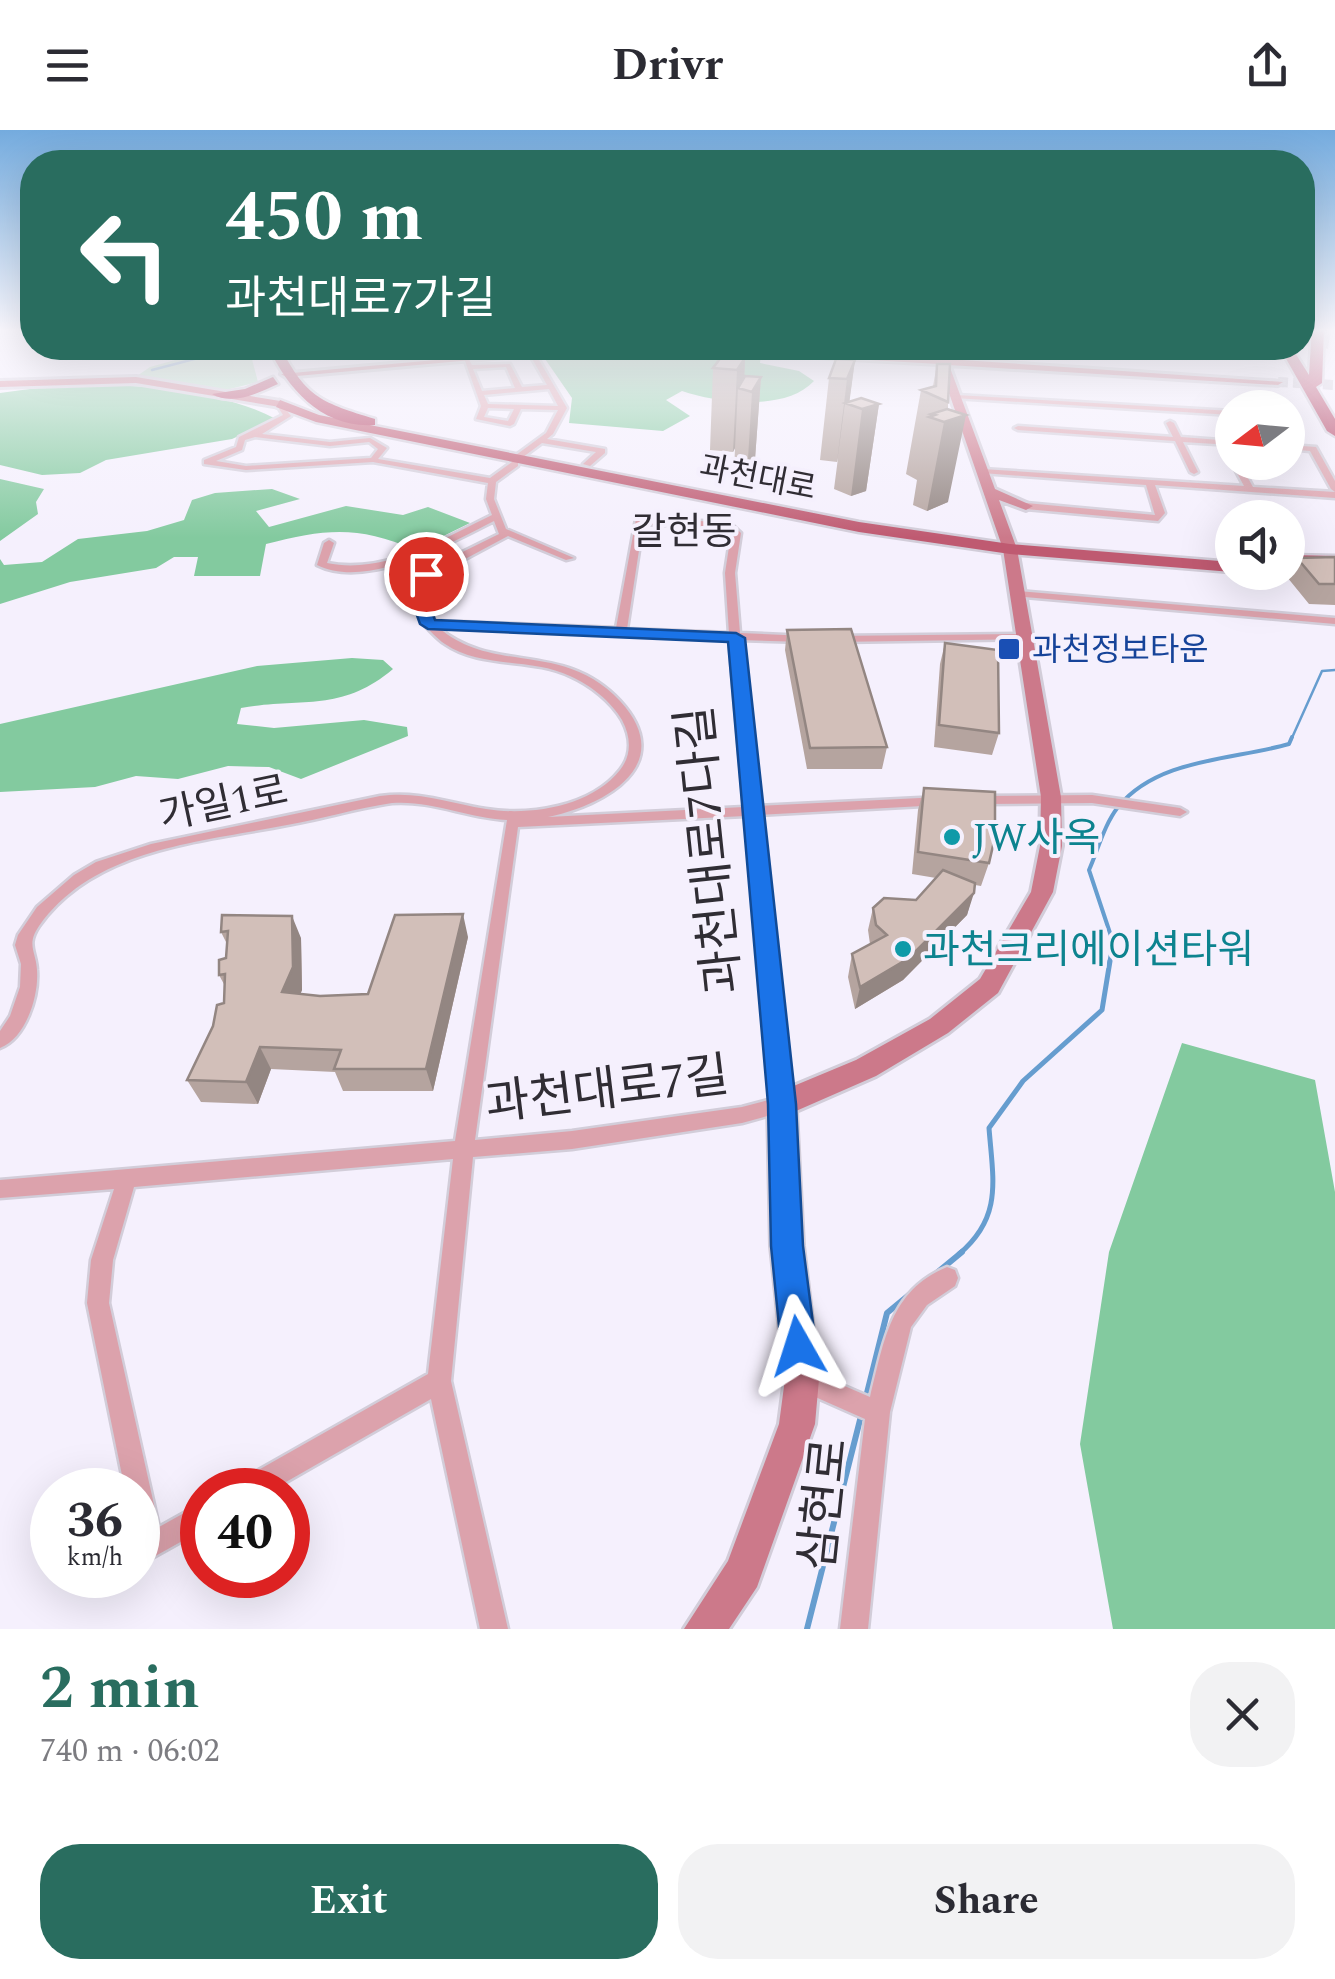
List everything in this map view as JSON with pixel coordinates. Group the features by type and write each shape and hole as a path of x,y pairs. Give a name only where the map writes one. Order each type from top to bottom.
{"highway":[{"path":"280,398 280,404"},
{"path":"280,404 288,398"},
{"path":"306,398 321,407 370,422"},
{"path":"1316,398 1335,432"}],"main road":[{"name":"과천대로","path":"280,404 322,416 527,452 859,527 1215,556"},
{"name":"과천대로","path":"322,416 527,452 858,519 1215,565"},
{"path":"1305,560 1335,561"},
{"path":"1305,570 1335,570"}],"street":[{"path":"243,398 280,404 287,416 242,439 239,448 207,462 246,468 373,460 492,480"},
{"path":"482,398 484,406 480,419 510,424 518,407"},
{"path":"557,398 562,408 559,420 492,480 490,499 504,530 569,558"},
{"path":"956,398 1215,412"},
{"name":"과천대로7길","path":"0,1189 572,1140 742,1115 782,1104 866,1068 939,1026 990,986 1042,892 1052,846 1051,798 1006,537 956,398"},
{"path":"484,406 562,408"},
{"path":"1170,424 1194,472"},
{"path":"1018,428 1215,442"},
{"path":"254,434 330,444 370,440 383,448 373,460"},
{"path":"982,471 1250,490 1335,492 1313,449 1305,448"},
{"path":"1245,480 1250,490"},
{"path":"990,491 1026,506 1158,518 1161,513 1150,482"},
{"path":"1006,537 1026,506"},
{"path":"329,543 322,565 352,571 448,540 497,516"},
{"name":"과천대로7다길","path":"621,633 640,521 726,524 736,533 730,573 782,1104 787,1246 802,1380 797,1424 743,1573 704,1629"},
{"path":"504,530 500,537 418,582 417,593 428,624 736,638 1025,638"},
{"path":"1018,594 1335,621"},
{"name":"가일1로","path":"0,1042 12,1034 23,1001 30,972 23,945 34,923 58,896 97,867 182,842 402,798 487,814 577,806 620,780 629,769 636,730 627,714 576,673 487,658 428,624"},
{"path":"494,1629 439,1381 464,1149 512,823 752,808 1051,798 1092,799 1180,812"},
{"path":"127,1178 102,1260 98,1303 150,1546 180,1529"},
{"path":"878,1412 900,1322 919,1297 948,1278"},
{"name":"삼현로","path":"802,1380 878,1412 854,1629"},
{"path":"287,1468 439,1381"}],"green space":[{"path":"0,398 216,398 276,419 232,439 106,460 80,473 42,475 0,465"},
{"path":"572,398 670,398 666,400 690,416 663,431 569,423"},
{"path":"710,398 782,398 751,402"},
{"path":"0,479 44,489 36,502 38,514 0,541"},
{"path":"272,489 300,499 256,511 269,527 346,506 403,515 428,507 470,523 415,550 358,533 306,535 266,544 260,576 194,576 198,557 174,557 156,568 70,582 0,604 0,559 4,565 42,562 78,539 147,531 184,520 192,500 215,493"},
{"path":"352,658 383,660 393,669 374,683 338,698 241,708 237,724 274,728 364,720 407,727 408,736 301,779 269,767 228,766 178,779 136,776 95,787 0,792 0,724 257,666"},
{"path":"1182,1043 1315,1080 1335,1192 1335,1629 1113,1629 1080,1444 1109,1252"}],"building":[{"path":"861,398 879,404 862,409 845,403"},
{"path":"947,409 966,415 944,422 929,417"},
{"path":"1335,557 1335,584 1319,584 1305,567 1305,558"},
{"path":"851,629 887,747 810,748 787,630"},
{"path":"945,643 998,650 999,733 939,725"},
{"name":"JW사옥","path":"924,788 995,792 995,837 989,863 918,852"},
{"path":"943,870 975,883 974,893 909,958 860,987 852,954 887,935 876,925 873,908 884,898 916,900"},
{"path":"463,914 426,1069 334,1069 341,1050 260,1047 246,1082 187,1080 213,1026 217,1005 224,1003 225,974 219,975 219,960 226,958 228,931 221,932 222,915 292,916 293,967 282,992 320,996 368,994 395,915"}],"waterway":[{"path":"1291,740 1322,671 1335,670"},
{"path":"1109,964 1113,942 1089,870 1118,807 1135,791 1175,770 1289,744 1292,737"},
{"path":"959,1254 973,1240 989,1212 993,1181 989,1128 1023,1081 1102,1010 1110,961"},
{"path":"933,1276 962,1252"},
{"path":"866,1397 887,1313 910,1294"},
{"path":"807,1629 861,1416"}],"place":[{"name":"과천정보타운","path":"1009,649"},
{"name":"JW사옥","path":"952,837"},
{"name":"과천크리에이션타워","path":"903,949"}],"district":[{"name":"갈현동","path":"684,531"}],"route":[{"path":"426,574 418,582 417,593 428,624 736,638 782,1104 787,1246 798,1346"}]}
